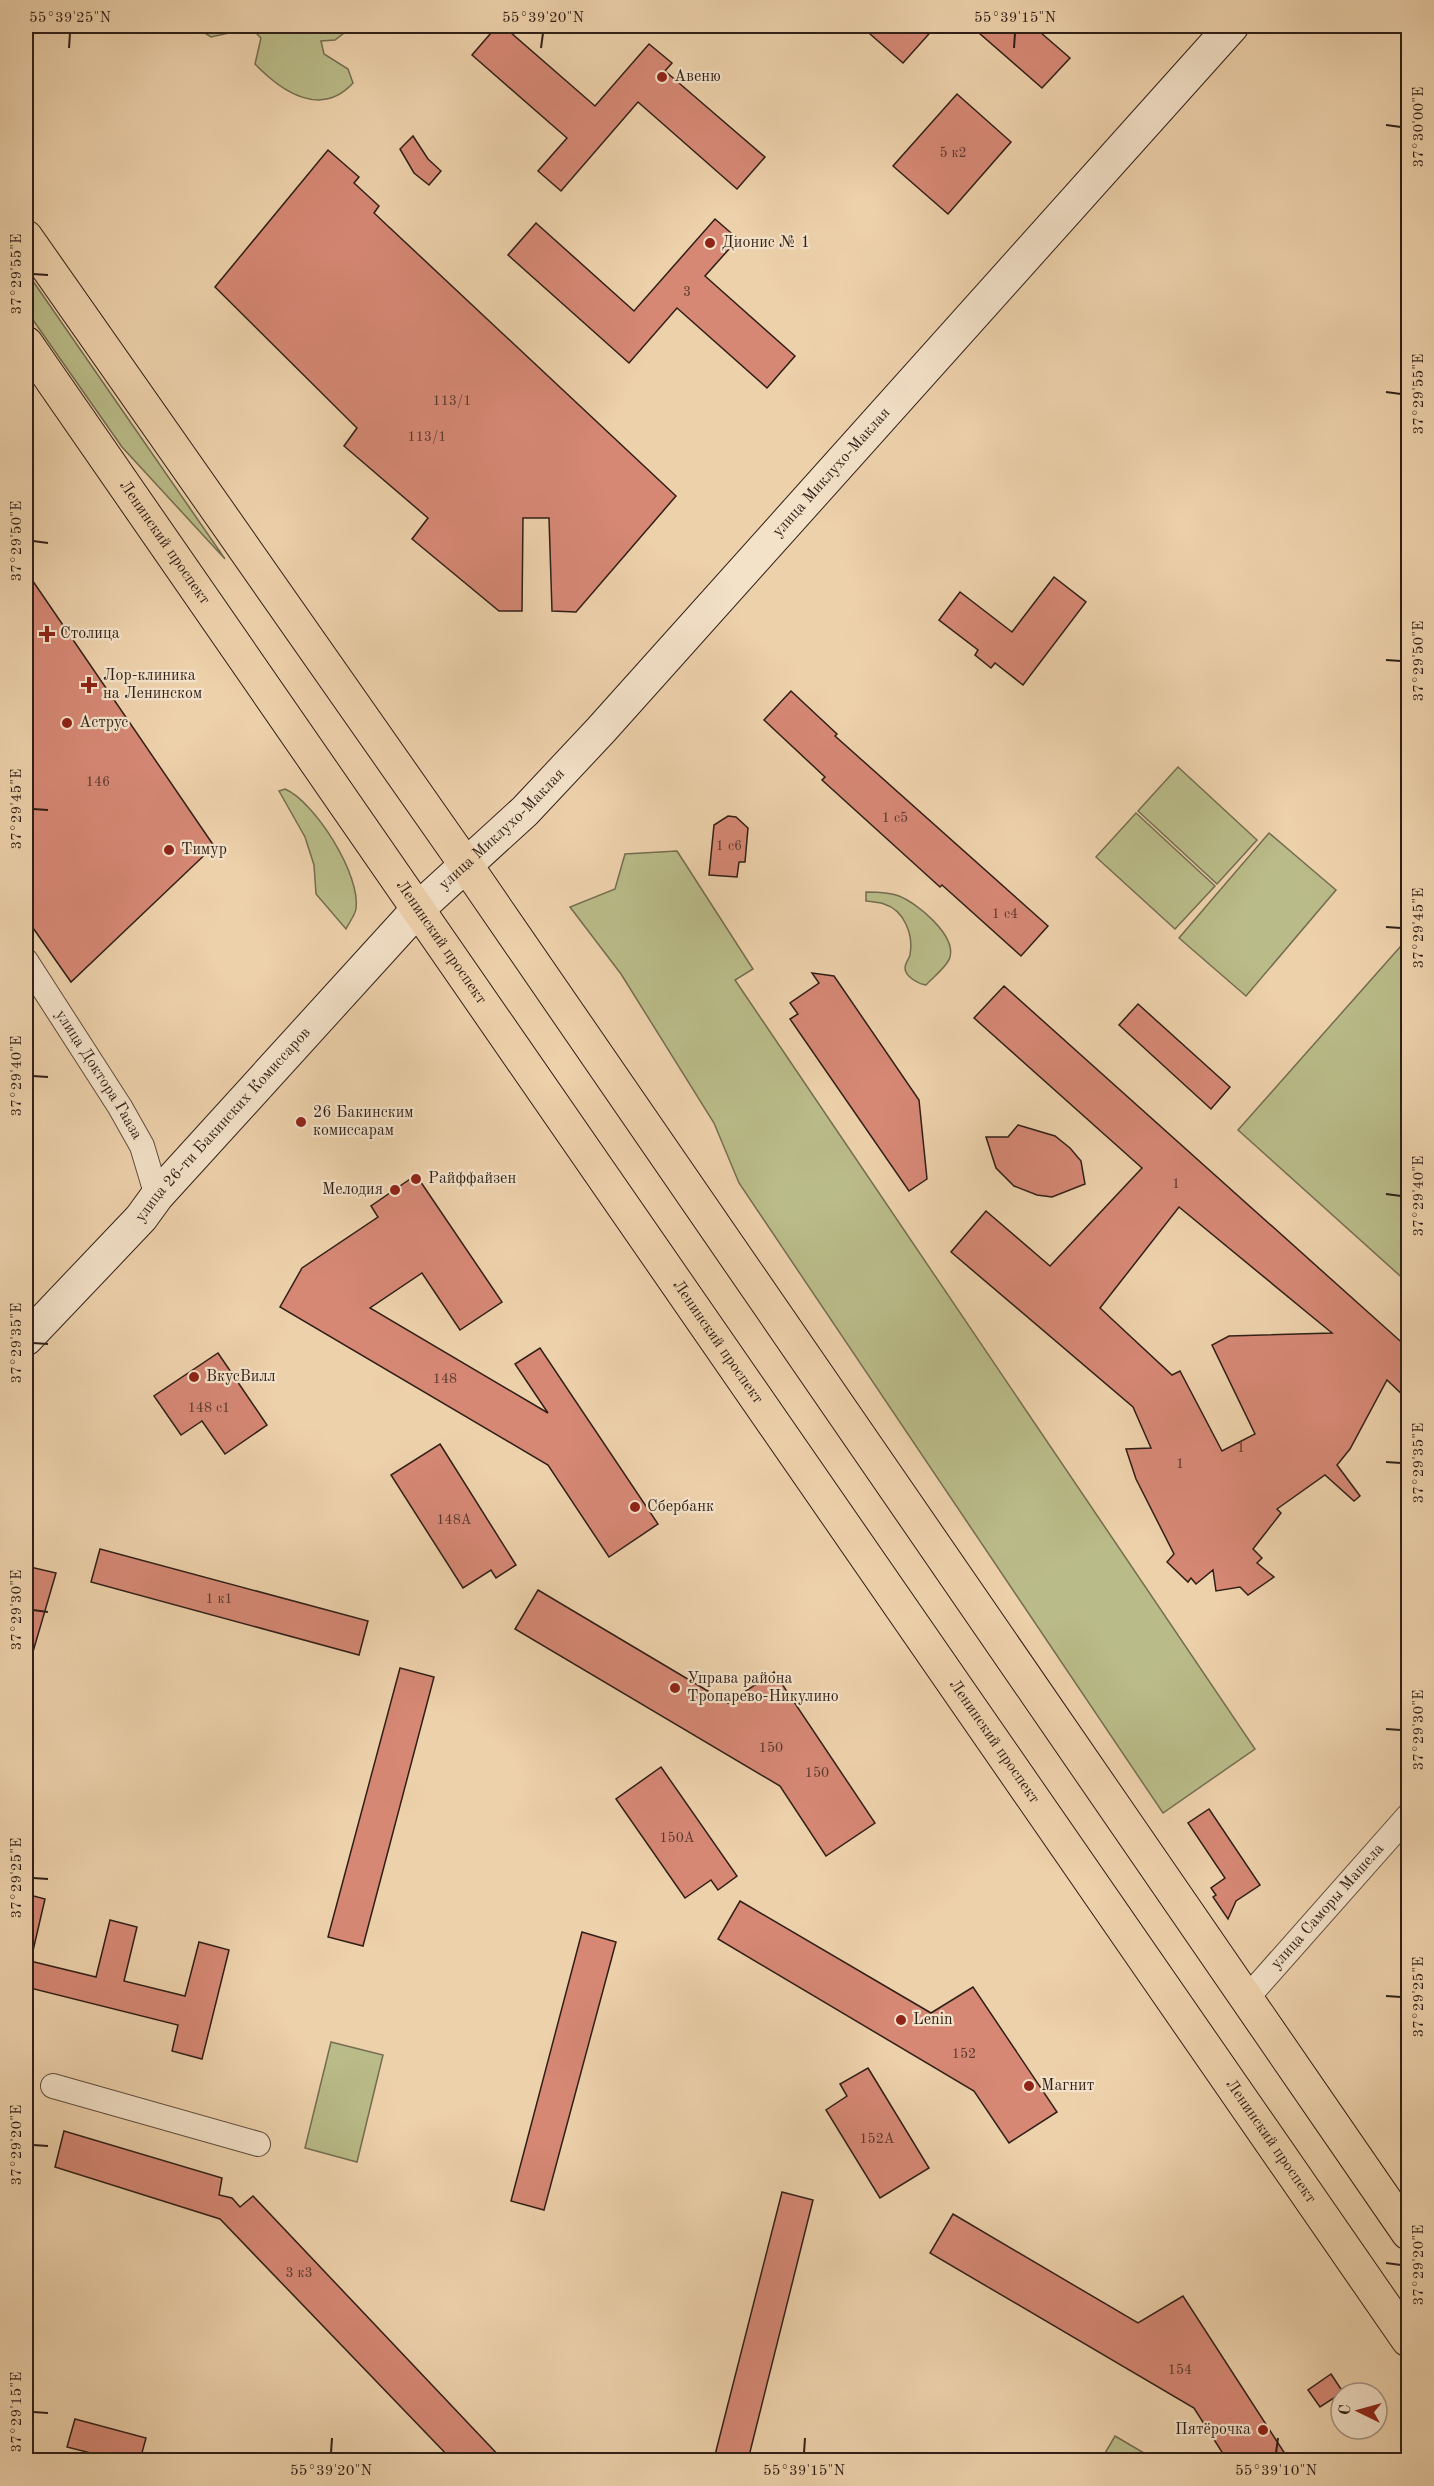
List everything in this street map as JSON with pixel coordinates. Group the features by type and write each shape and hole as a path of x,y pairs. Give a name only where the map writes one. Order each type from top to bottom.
{"main road":[{"name":"улица Миклухо-Маклая","path":"419,908 525,811 601,730 1232,26"},
{"path":"26,237 466,865 1408,2233"},
{"name":"Ленинский проспект","path":"26,343 1408,2340"},
{"name":"улица 26-ти Бакинских Комиссаров","path":"26,1339 141,1218 157,1196 419,908"}],"street":[{"name":"улица Доктора Гааза","path":"26,961 142,1146 157,1196"},
{"name":"улица Саморы Машела","path":"1247,1998 1408,1816"},
{"path":"53,2086 258,2144"}],"green space":[{"path":"200,26 353,26 335,40 321,41 324,54 348,69 353,83 341,93 328,99 315,100 302,97 277,84 255,64 261,38 251,28 211,37 200,30"},
{"path":"26,271 225,559 122,447 26,310"},
{"path":"1178,767 1257,840 1217,884 1138,811"},
{"path":"285,789 297,796 309,808 334,841 344,860 356,895 356,909 346,929 316,894 314,865 305,837 279,791"},
{"path":"1136,813 1215,886 1175,929 1096,857"},
{"path":"1269,833 1336,890 1246,996 1179,938"},
{"path":"677,851 753,969 735,980 1255,1749 1163,1813 739,1183 714,1123 621,974 570,907 615,889 625,854"},
{"path":"866,892 891,894 907,900 934,921 947,939 950,948 949,960 926,985 913,979 907,974 905,968 911,947 906,924 891,907 866,901"},
{"path":"1408,938 1408,1283 1238,1130"},
{"path":"331,2042 383,2055 357,2162 305,2148"},
{"path":"1115,2436 1156,2460 1101,2460"}],"building":[{"path":"497,26 503,26 595,106 649,44 672,63 665,71 765,157 737,189 638,102 561,191 538,171 567,138 472,55"},
{"path":"861,26 936,26 903,63"},
{"path":"971,26 1033,26 1070,58 1042,88"},
{"path":"957,94 1011,142 948,214 893,166"},
{"path":"413,136 428,159 441,171 429,185 414,173 400,149"},
{"path":"328,150 359,177 354,183 379,206 374,213 676,496 576,612 552,611 549,518 523,518 522,611 499,611 412,539 428,518 344,446 357,428 215,287"},
{"path":"715,219 738,239 705,276 795,356 767,388 677,308 629,363 508,255 536,223 634,311"},
{"path":"26,571 214,846 71,982 26,918"},
{"path":"1054,577 1086,602 1023,685 995,663 991,668 975,655 978,650 939,620 960,592 1012,632"},
{"path":"791,691 837,734 835,736 1048,926 1021,956 942,885 940,887 822,780 825,777 764,720"},
{"path":"728,816 736,817 748,828 745,862 739,862 737,877 709,875 714,825"},
{"path":"812,973 834,976 919,1100 927,1179 909,1191 790,1019 798,1014 790,1003 819,983"},
{"path":"1004,986 1408,1348 1408,1400 1387,1380 1350,1449 1337,1465 1360,1496 1354,1501 1325,1475 1277,1509 1281,1513 1253,1549 1262,1558 1257,1563 1274,1577 1248,1595 1240,1587 1216,1591 1213,1570 1196,1584 1191,1578 1188,1582 1167,1562 1174,1554 1136,1479 1126,1449 1151,1448 1133,1407 951,1252 986,1211 1050,1266 1142,1168 974,1018","holes":["1179,1207 1332,1333 1229,1336 1212,1345 1255,1434 1222,1451 1180,1371 1172,1375 1100,1308"]},
{"path":"1138,1004 1230,1087 1211,1109 1119,1025"},
{"path":"1018,1125 1055,1136 1070,1148 1081,1161 1085,1184 1052,1197 1037,1195 1014,1186 996,1168 986,1137 1008,1137"},
{"path":"416,1175 502,1302 460,1330 422,1273 370,1308 548,1413 515,1364 540,1348 658,1524 609,1557 548,1465 280,1307 302,1268 378,1217 371,1206"},
{"path":"218,1353 267,1425 225,1454 202,1421 181,1435 154,1396"},
{"path":"440,1444 516,1565 496,1578 491,1570 463,1588 391,1475"},
{"path":"100,1549 368,1621 359,1655 91,1582"},
{"path":"26,1566 56,1573 30,1662 26,1662"},
{"path":"538,1590 728,1703 774,1672 875,1823 826,1856 780,1786 515,1629"},
{"path":"400,1668 434,1677 363,1946 328,1937"},
{"path":"661,1767 737,1876 718,1890 711,1880 685,1898 616,1799"},
{"path":"1209,1809 1260,1885 1236,1901 1228,1919 1213,1897 1216,1895 1211,1888 1225,1878 1188,1823"},
{"path":"26,1894 45,1899 32,1955 26,1955"},
{"path":"740,1901 931,2013 973,1987 1057,2112 1009,2143 974,2091 718,1939"},
{"path":"110,1920 137,1927 124,1981 185,1996 199,1942 229,1950 202,2059 172,2051 178,2025 26,1987 26,1960 96,1977"},
{"path":"582,1932 616,1942 544,2210 511,2201"},
{"path":"868,2068 929,2168 880,2198 826,2110 847,2096 840,2084"},
{"path":"64,2131 222,2178 219,2195 232,2198 240,2207 253,2196 503,2460 452,2460 220,2219 55,2167"},
{"path":"782,2192 813,2200 748,2460 737,2460 715,2455"},
{"path":"953,2214 1138,2323 1183,2296 1289,2460 1227,2460 1194,2408 930,2253"},
{"path":"1331,2374 1336,2381 1329,2381 1329,2401 1320,2407 1308,2390"},
{"path":"75,2419 146,2438 140,2460 118,2460 67,2447"}],"place":[{"name":"Авеню","path":"662,77"},
{"name":"Дионис № 1","path":"710,243"},
{"name":"Столица","path":"47,634"},
{"name":"Лор-клиника на Ленинском","path":"89,685"},
{"name":"Аструс","path":"67,723"},
{"name":"Тимур","path":"169,850"},
{"name":"26 Бакинским комиссарам","path":"301,1122"},
{"name":"Райффайзен","path":"416,1179"},
{"name":"Мелодия","path":"395,1190"},
{"name":"ВкусВилл","path":"194,1377"},
{"name":"Сбербанк","path":"635,1507"},
{"name":"Управа района Тропарево-Никулино","path":"675,1688"},
{"name":"Lenin","path":"901,2020"},
{"name":"Магнит","path":"1029,2086"},
{"name":"Пятёрочка","path":"1263,2430"}]}
